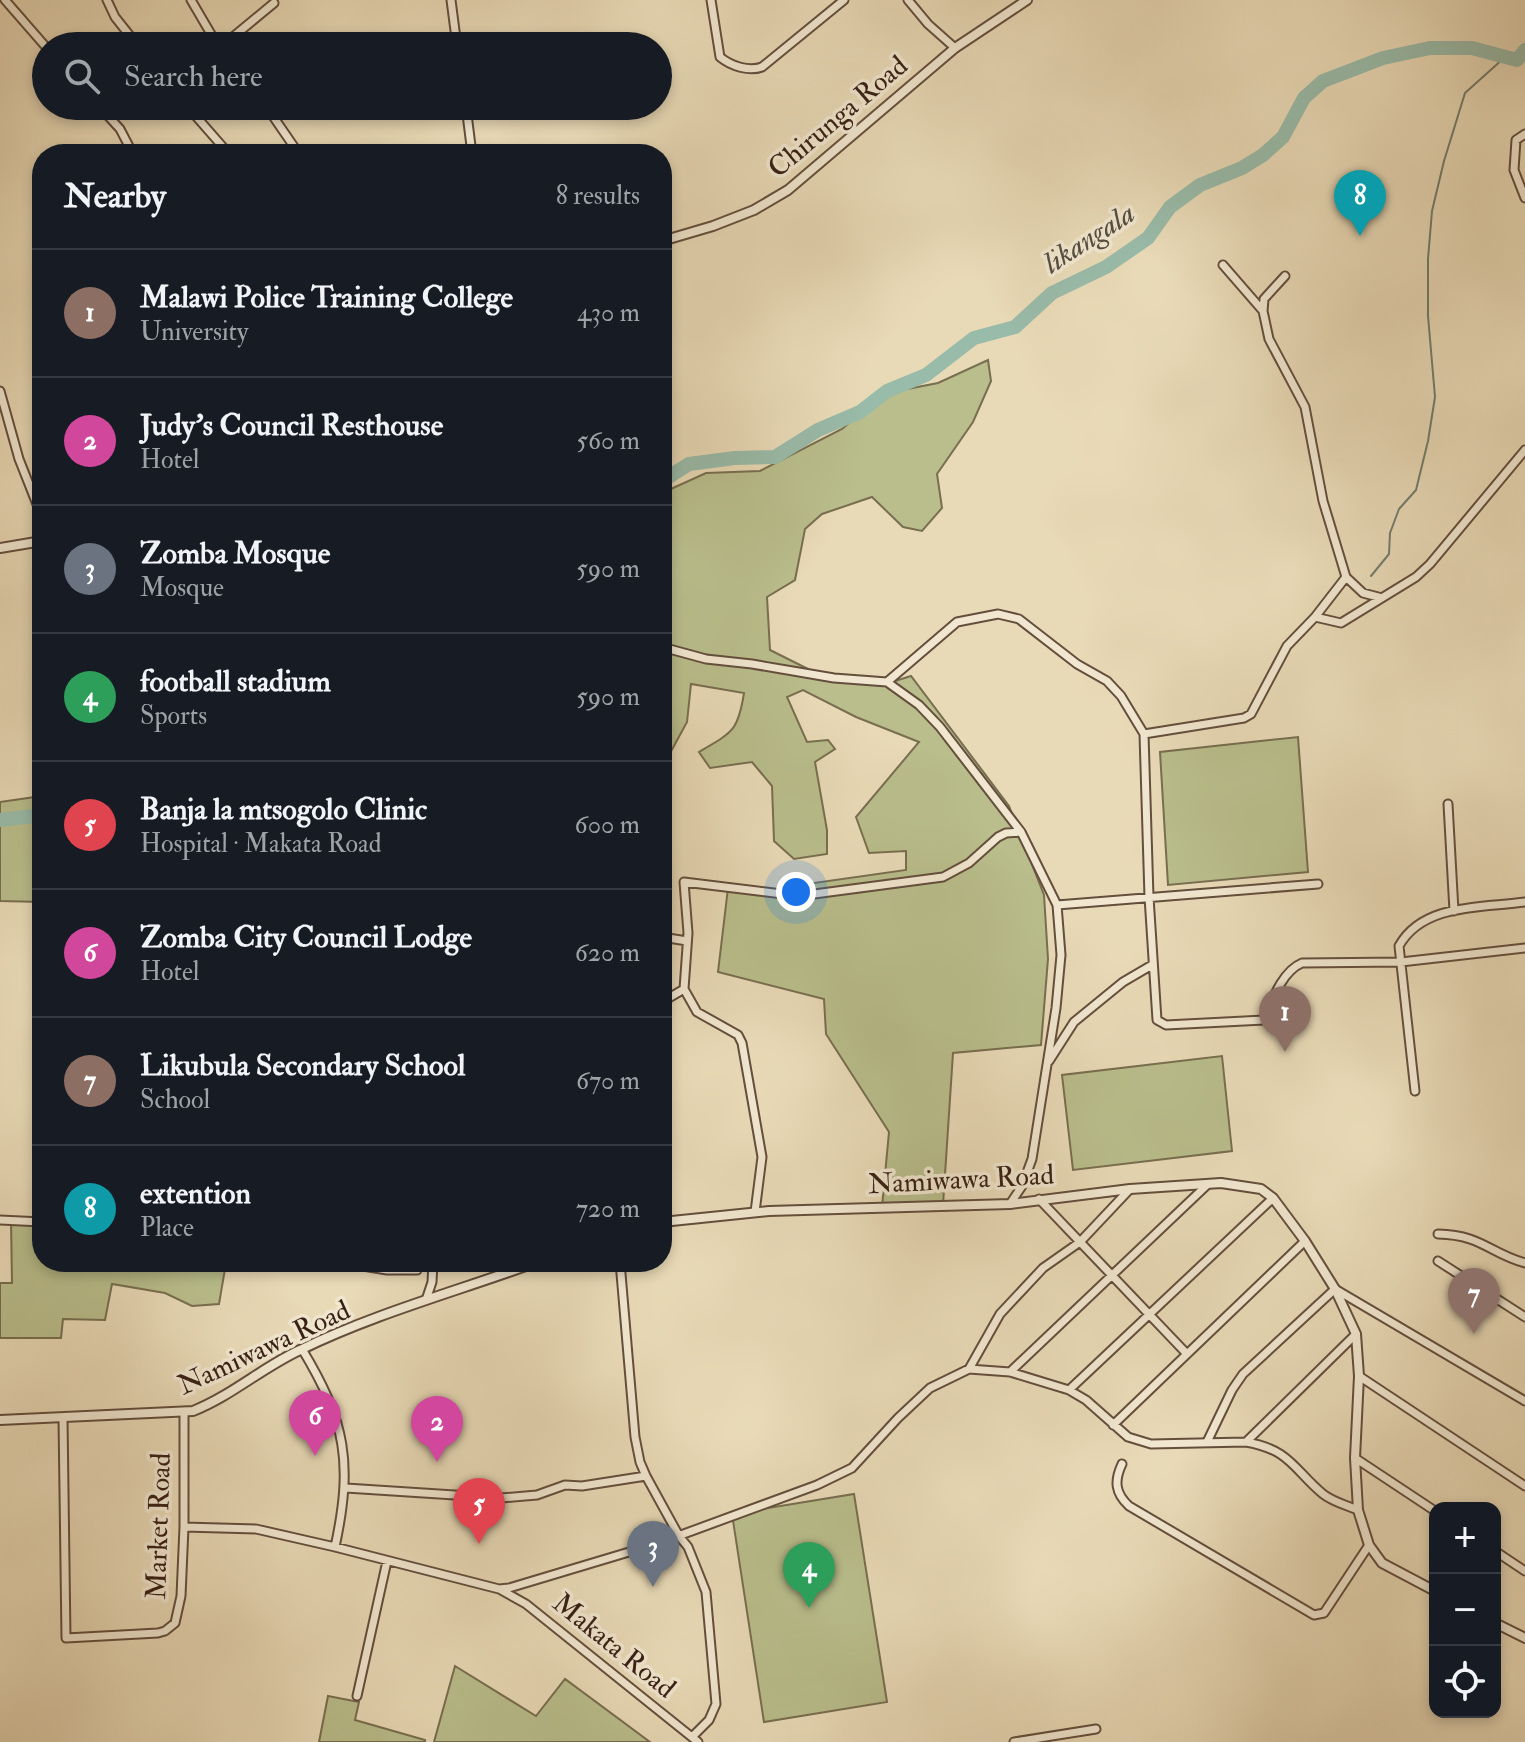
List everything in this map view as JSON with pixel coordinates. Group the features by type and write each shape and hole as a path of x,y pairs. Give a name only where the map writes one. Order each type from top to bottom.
{"street":[{"path":"5,0 33,32"},
{"path":"107,0 111,11 127,32"},
{"path":"191,0 211,32"},
{"path":"451,0 455,32"},
{"path":"711,0 720,57 729,63 755,69 762,67 844,0"},
{"path":"908,0 928,24 955,48"},
{"name":"Chirunga Road","path":"672,238 754,210 788,190 955,48 1027,0"},
{"path":"238,32 274,3"},
{"path":"112,120 128,144"},
{"path":"199,120 220,144"},
{"path":"276,120 292,144"},
{"path":"468,120 471,144"},
{"path":"1525,134 1515,142 1514,170 1525,198"},
{"path":"1223,265 1263,311"},
{"path":"1285,276 1264,299 1263,311 1275,354 1305,407 1323,501 1346,577 1363,593 1382,598"},
{"path":"0,391 19,459 32,492"},
{"path":"1315,617 1341,623 1423,571 1525,450"},
{"path":"0,548 32,543"},
{"path":"1144,734 1244,718 1251,714 1280,656 1346,577"},
{"path":"887,682 957,622 998,614 1019,619 1077,664 1107,681 1121,696 1144,734 1154,1012 1157,1020 1166,1025 1264,1020 1282,984 1293,968 1302,963 1401,962 1525,948"},
{"path":"672,650 706,659 849,680 887,682 912,699 940,727 1021,832 1057,905 1061,974 1032,1159 1022,1186 1010,1204"},
{"path":"1448,804 1454,911"},
{"path":"755,1212 762,1157 742,1043 738,1035 697,1012 684,989 687,941 684,882 799,896 943,877 969,863 1001,836 1021,832"},
{"path":"1057,905 1318,884"},
{"path":"1415,1091 1399,946 1404,938 1435,914 1525,902"},
{"path":"672,939 687,941"},
{"path":"1046,1067 1074,1022 1123,982 1152,965"},
{"path":"672,996 684,989"},
{"name":"Namiwawa Road","path":"672,1221 755,1212 1010,1204 1130,1189 1221,1183 1261,1189 1273,1198"},
{"path":"1010,1372 1207,1185"},
{"path":"969,1369 1000,1314 1043,1268 1080,1242 1130,1189"},
{"path":"1069,1390 1273,1198 1335,1289 1356,1334 1359,1376 1355,1458 1358,1510 1369,1545 1382,1563 1429,1588"},
{"path":"1039,1199 1187,1354"},
{"path":"0,1220 32,1222"},
{"path":"1438,1234 1462,1234 1525,1263"},
{"path":"1113,1425 1305,1241"},
{"path":"1438,1261 1525,1317"},
{"path":"426,1300 432,1272"},
{"name":"Namiwawa Road","path":"0,1420 184,1413 207,1405 302,1349 426,1300 508,1272"},
{"path":"621,1272 637,1449 646,1476 688,1547 706,1592 716,1704 695,1739"},
{"path":"1335,1289 1525,1401"},
{"path":"1207,1442 1243,1374 1335,1289"},
{"path":"1246,1442 1356,1334"},
{"path":"302,1349 334,1411 342,1450 346,1488 335,1547"},
{"path":"184,1527 256,1529 499,1589 679,1536 817,1485 852,1468 930,1388 969,1369 1010,1372 1069,1390 1086,1400 1128,1437 1151,1444 1246,1442 1262,1445 1293,1462 1324,1494 1358,1510"},
{"path":"1359,1376 1525,1486"},
{"name":"Market Road","path":"63,1418 66,1638 158,1633 171,1628 178,1616 184,1527 184,1413"},
{"path":"1355,1458 1429,1507"},
{"path":"1122,1464 1116,1481 1117,1489 1120,1498 1129,1506 1314,1615 1324,1613 1369,1545"},
{"path":"346,1488 501,1498 537,1495 565,1485 582,1486 646,1476"},
{"path":"1501,1555 1525,1571"},
{"path":"357,1696 387,1561"},
{"name":"Makata Road","path":"499,1589 526,1604 695,1739"},
{"path":"1501,1626 1525,1638"},
{"path":"1014,1742 1096,1729"}],"green space":[{"path":"988,360 991,381 973,422 937,474 942,508 922,531 903,527 872,497 822,514 805,529 795,580 767,597 770,650 812,671 889,683 911,676 1009,806 1044,895 1048,959 1041,1045 953,1053 943,1205 882,1207 889,1132 826,1034 824,999 718,972 728,888 806,897 800,885 906,870 906,851 869,853 856,817 919,742 856,717 803,690 787,697 807,742 828,740 835,749 815,762 827,830 827,854 794,859 774,841 772,786 752,762 710,768 699,752 732,729 744,693 691,684 687,722 672,750 672,488 706,473 760,471 842,429 869,406 902,390 938,383"},
{"path":"1298,737 1308,872 1168,885 1160,752"},
{"path":"32,797 32,902 0,901 0,802"},
{"path":"1222,1056 1232,1151 1073,1170 1062,1075"},
{"path":"11,1220 32,1221 32,1272 224,1272 219,1304 192,1306 165,1293 112,1284 105,1320 63,1319 61,1338 0,1338 0,1283 12,1283"},
{"path":"854,1494 887,1702 764,1722 732,1514"},
{"path":"455,1666 536,1716 565,1679 650,1742 434,1742"},
{"path":"328,1696 359,1702 355,1720 425,1742 319,1742"}],"waterway":[{"name":"likangala","path":"672,475 689,464 775,457 818,430 860,412 887,391 926,375 974,338 1015,327 1052,293 1106,267 1148,238 1170,207 1200,185 1242,168 1263,155 1283,137 1304,98 1323,81 1383,58 1430,48 1472,48 1517,60 1525,50"},
{"path":"1371,576 1389,554 1390,533 1399,509 1416,490 1428,441 1435,397 1428,316 1428,259 1432,211 1444,161 1465,93 1504,58"},
{"name":"likangala","path":"0,820 32,816"}],"place":[{"name":"extention","path":"1360,236"},
{"name":"Malawi Police Training College","path":"1285,1052"},
{"name":"Likubula Secondary School","path":"1474,1334"},
{"name":"Zomba City Council Lodge","path":"315,1456"},
{"name":"Judy's Council Resthouse","path":"437,1462"},
{"name":"Banja la mtsogolo Clinic","path":"479,1544"},
{"name":"Zomba Mosque","path":"653,1587"},
{"name":"football stadium","path":"809,1608"}]}
